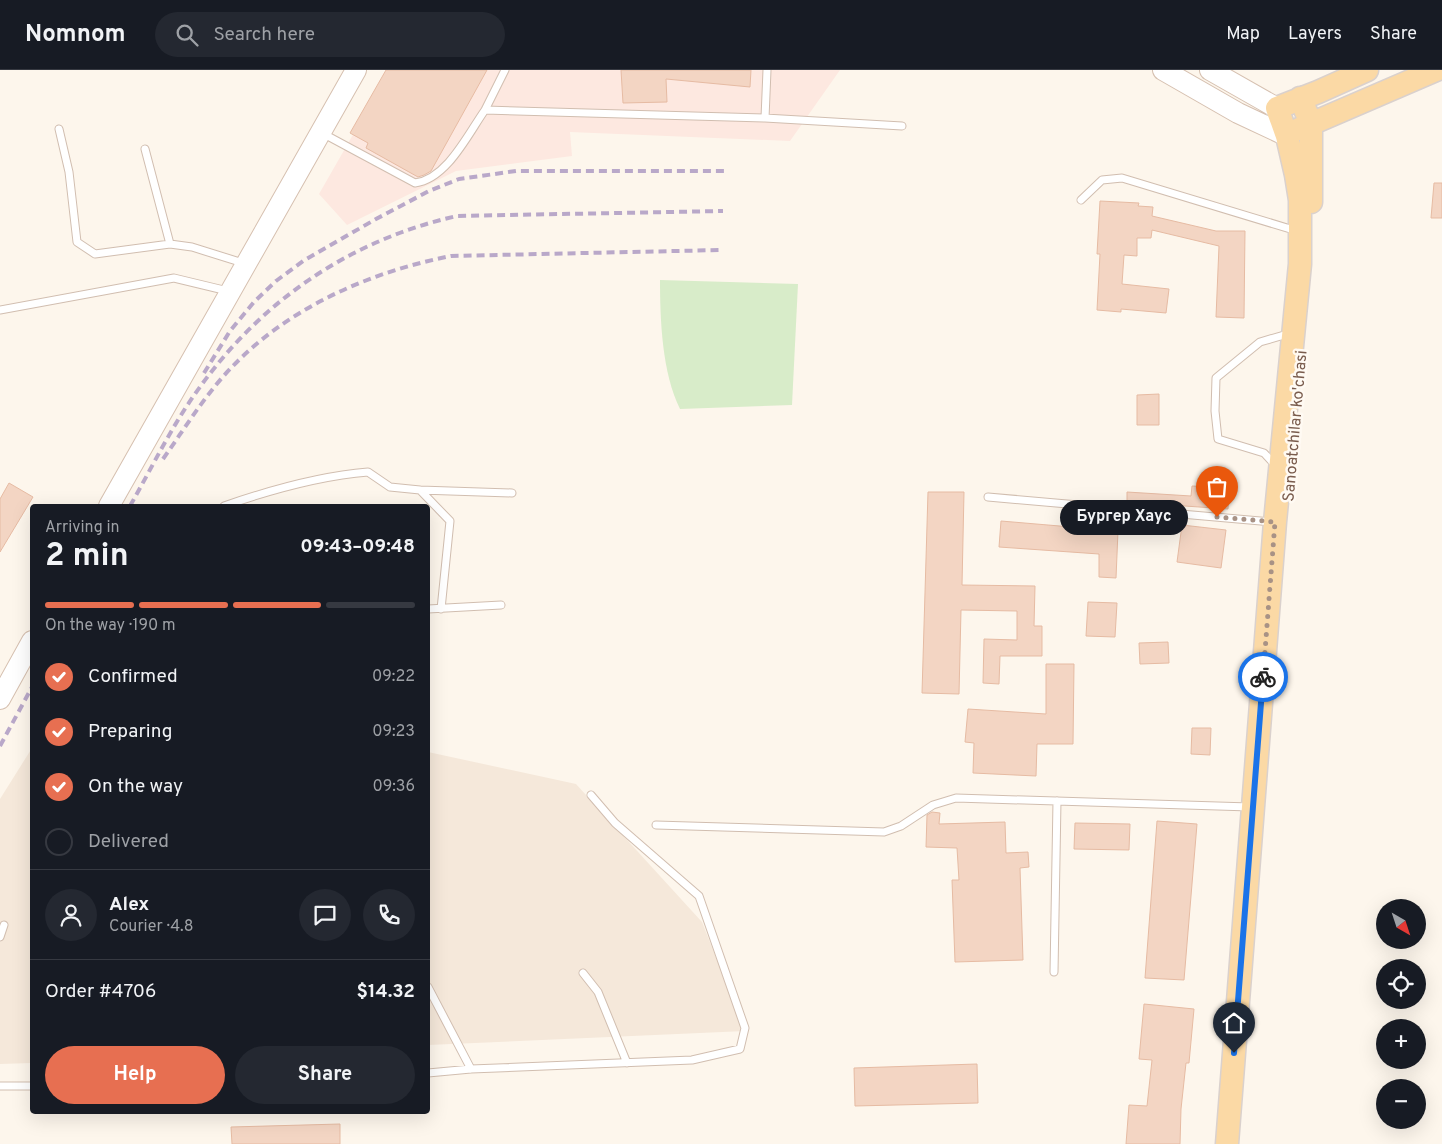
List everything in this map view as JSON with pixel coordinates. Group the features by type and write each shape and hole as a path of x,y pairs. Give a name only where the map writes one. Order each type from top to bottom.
{"main road":[{"path":"1277,108 1367,70"},
{"path":"1287,136 1311,123 1436,70"},
{"name":"Sanoatchilar ko'chasi","path":"1239,1144 1289,482 1309,272 1311,123 1300,98"},
{"name":"Sanoatchilar ko'chasi","path":"1227,1144 1279,470 1300,264 1300,200 1287,136 1277,108"}],"street":[{"path":"110,504 356,70"},
{"path":"1163,70 1238,114 1287,136"},
{"path":"1210,70 1277,108"},
{"path":"0,698 30,646"}],"lane":[{"path":"321,132 415,183 424,182 447,164 485,110 505,70"},
{"path":"765,118 767,70"},
{"path":"485,110 765,118 902,126"},
{"path":"59,129 69,172 77,242 94,254 170,244 192,248 246,264"},
{"path":"145,149 170,244"},
{"path":"1081,200 1102,180 1122,178 1300,232"},
{"path":"0,310 174,278 230,292"},
{"path":"1279,470 1264,453 1218,440 1215,412 1216,378 1260,342 1294,332"},
{"path":"230,504 271,491 345,474 368,472 390,487 420,490 512,493"},
{"path":"420,490 450,521 441,609"},
{"path":"988,497 1275,522"},
{"path":"430,609 501,605"},
{"path":"430,1073 471,1069 692,1060 740,1049 745,1028 699,896 615,823 591,795"},
{"path":"656,825 884,832 901,826 933,805 956,798 1253,807"},
{"path":"1054,972 1057,801"},
{"path":"0,937 4,925"},
{"path":"583,973 598,992 627,1064"},
{"path":"430,992 471,1069"},
{"path":"0,1086 30,1086"}],"shaded area":[{"path":"390,70 840,70 790,141 570,132 572,156 456,171 347,225 319,194"},
{"path":"30,751 30,1063 0,1064 0,799"},
{"path":"430,752 576,784 702,922 745,1031 430,1045"}],"green space":[{"path":"660,280 798,284 792,405 680,409 669,379 663,346"}],"building":[{"path":"386,70 487,70 431,171 418,177 366,148 368,143 350,133"},
{"path":"621,70 751,70 750,87 666,79 667,102 623,103"},
{"path":"1434,183 1442,183 1442,218 1431,218"},
{"path":"1100,201 1139,203 1138,206 1153,207 1152,216 1216,231 1245,231 1244,318 1216,317 1219,246 1152,230 1151,238 1137,238 1137,256 1124,255 1122,284 1169,289 1166,313 1121,309 1121,312 1097,310 1100,254 1097,254"},
{"path":"1159,394 1159,425 1137,425 1137,395"},
{"path":"9,483 33,497 0,552 0,499"},
{"path":"1192,486 1229,488 1228,509 1127,502 1127,492 1191,496"},
{"path":"928,492 964,492 962,585 1035,586 1034,626 1042,626 1042,656 1000,656 999,684 983,683 984,639 1017,640 1017,611 961,610 959,694 922,693"},
{"path":"1001,521 1118,531 1116,578 1099,577 1099,554 999,547"},
{"path":"1182,525 1226,530 1221,568 1177,562"},
{"path":"1088,602 1117,603 1115,637 1086,636"},
{"path":"1168,642 1169,663 1140,664 1139,643"},
{"path":"1046,664 1074,664 1073,744 1037,744 1036,776 973,773 974,743 965,742 968,709 1046,714"},
{"path":"1192,728 1211,728 1210,755 1191,754"},
{"path":"932,812 940,813 939,824 1005,822 1006,853 1028,852 1029,867 1020,868 1023,960 955,962 952,880 959,880 957,848 926,847 927,815"},
{"path":"1157,821 1197,824 1184,980 1145,978"},
{"path":"1075,823 1130,824 1129,850 1074,849"},
{"path":"1144,1004 1194,1009 1189,1063 1186,1063 1181,1109 1180,1144 1126,1144 1129,1105 1147,1106 1152,1060 1139,1059"},
{"path":"977,1064 978,1103 855,1106 854,1068"},
{"path":"340,1124 340,1144 232,1144 231,1127"}],"railway":[{"path":"204,373 230,331 254,302 276,281 303,261 376,219 429,191 459,179 516,171 727,171"},
{"path":"131,504 178,420 203,382 232,348 263,316 296,289 333,265 372,244 413,228 457,216 723,211"},
{"path":"163,459 212,389 254,346 278,327 305,310 361,282 421,263 451,256 721,250"},
{"path":"0,746 30,691"}],"way so far":[{"path":"1217,517 1275,522 1263,677"}],"place":[{"name":"Бургер Хаус","path":"1217,517"}],"route":[{"path":"1234,1053 1263,677"}]}
